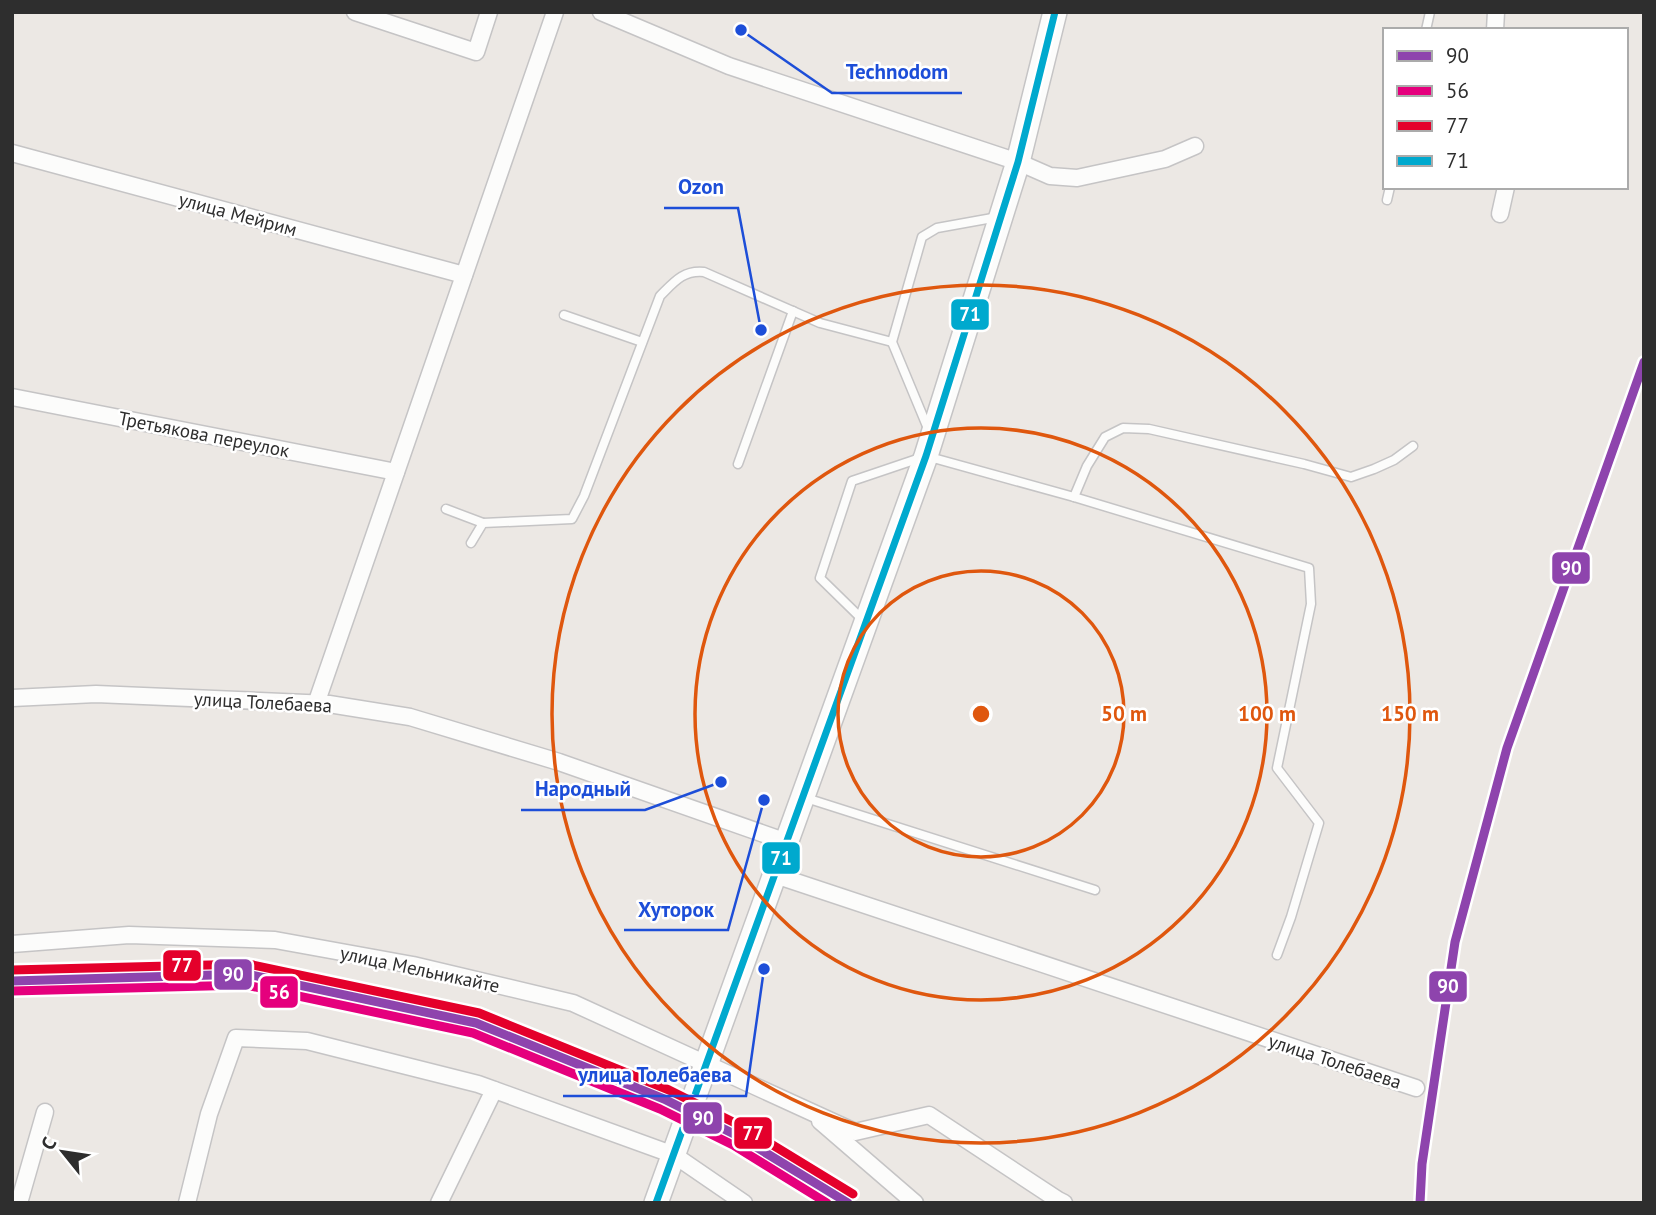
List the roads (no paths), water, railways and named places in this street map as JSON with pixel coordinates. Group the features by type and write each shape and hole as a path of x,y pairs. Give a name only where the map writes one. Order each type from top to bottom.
{"main road":[{"path":"656,1203 929,447 1018,162 1055,12"}],"street":[{"path":"355,12 476,52 489,12"},
{"path":"316,704 555,12"},
{"path":"601,12 729,66 1018,162 1050,176 1077,178 1165,159 1195,146"},
{"name":"улица Мейрим","path":"12,153 464,275"},
{"path":"1500,214 1506,189"},
{"name":"Третьякова переулок","path":"12,397 396,472"},
{"name":"улица Толебаева","path":"12,698 96,694 329,704 411,717 559,762 787,842"},
{"name":"улица Толебаева","path":"775,875 1416,1088"},
{"name":"улица Мельникайте","path":"12,944 129,935 275,940 413,965 573,1003 855,1132 929,1115 1064,1203"},
{"path":"187,1203 209,1114 236,1038 307,1041 478,1084 674,1155 744,1203"},
{"path":"439,1203 494,1090"},
{"name":"улица Мельникайте","path":"804,1108 915,1203"},
{"path":"19,1203 45,1112"}],"lane":[{"path":"1387,200 1390,189"},
{"path":"929,447 892,342 922,237 937,228 1001,217"},
{"path":"446,509 483,523 572,519 584,496 660,296 678,278 692,271 704,272 820,323 892,342"},
{"path":"738,464 793,311"},
{"path":"564,315 642,342"},
{"path":"1074,497 1087,466 1105,437 1123,428 1149,429 1351,477 1374,470 1413,446"},
{"path":"866,623 820,578 852,481 929,447 1074,497 1309,568 1311,604 1277,768 1319,823 1291,918 1277,955"},
{"path":"471,543 483,523"},
{"path":"803,797 1095,890"}],"place":[{"name":"Technodom","path":"741,30"},
{"name":"Ozon","path":"761,330"},
{"name":"Народный","path":"721,782"},
{"name":"Хуторок","path":"764,800"},
{"name":"улица Толебаева","path":"764,969"}]}
